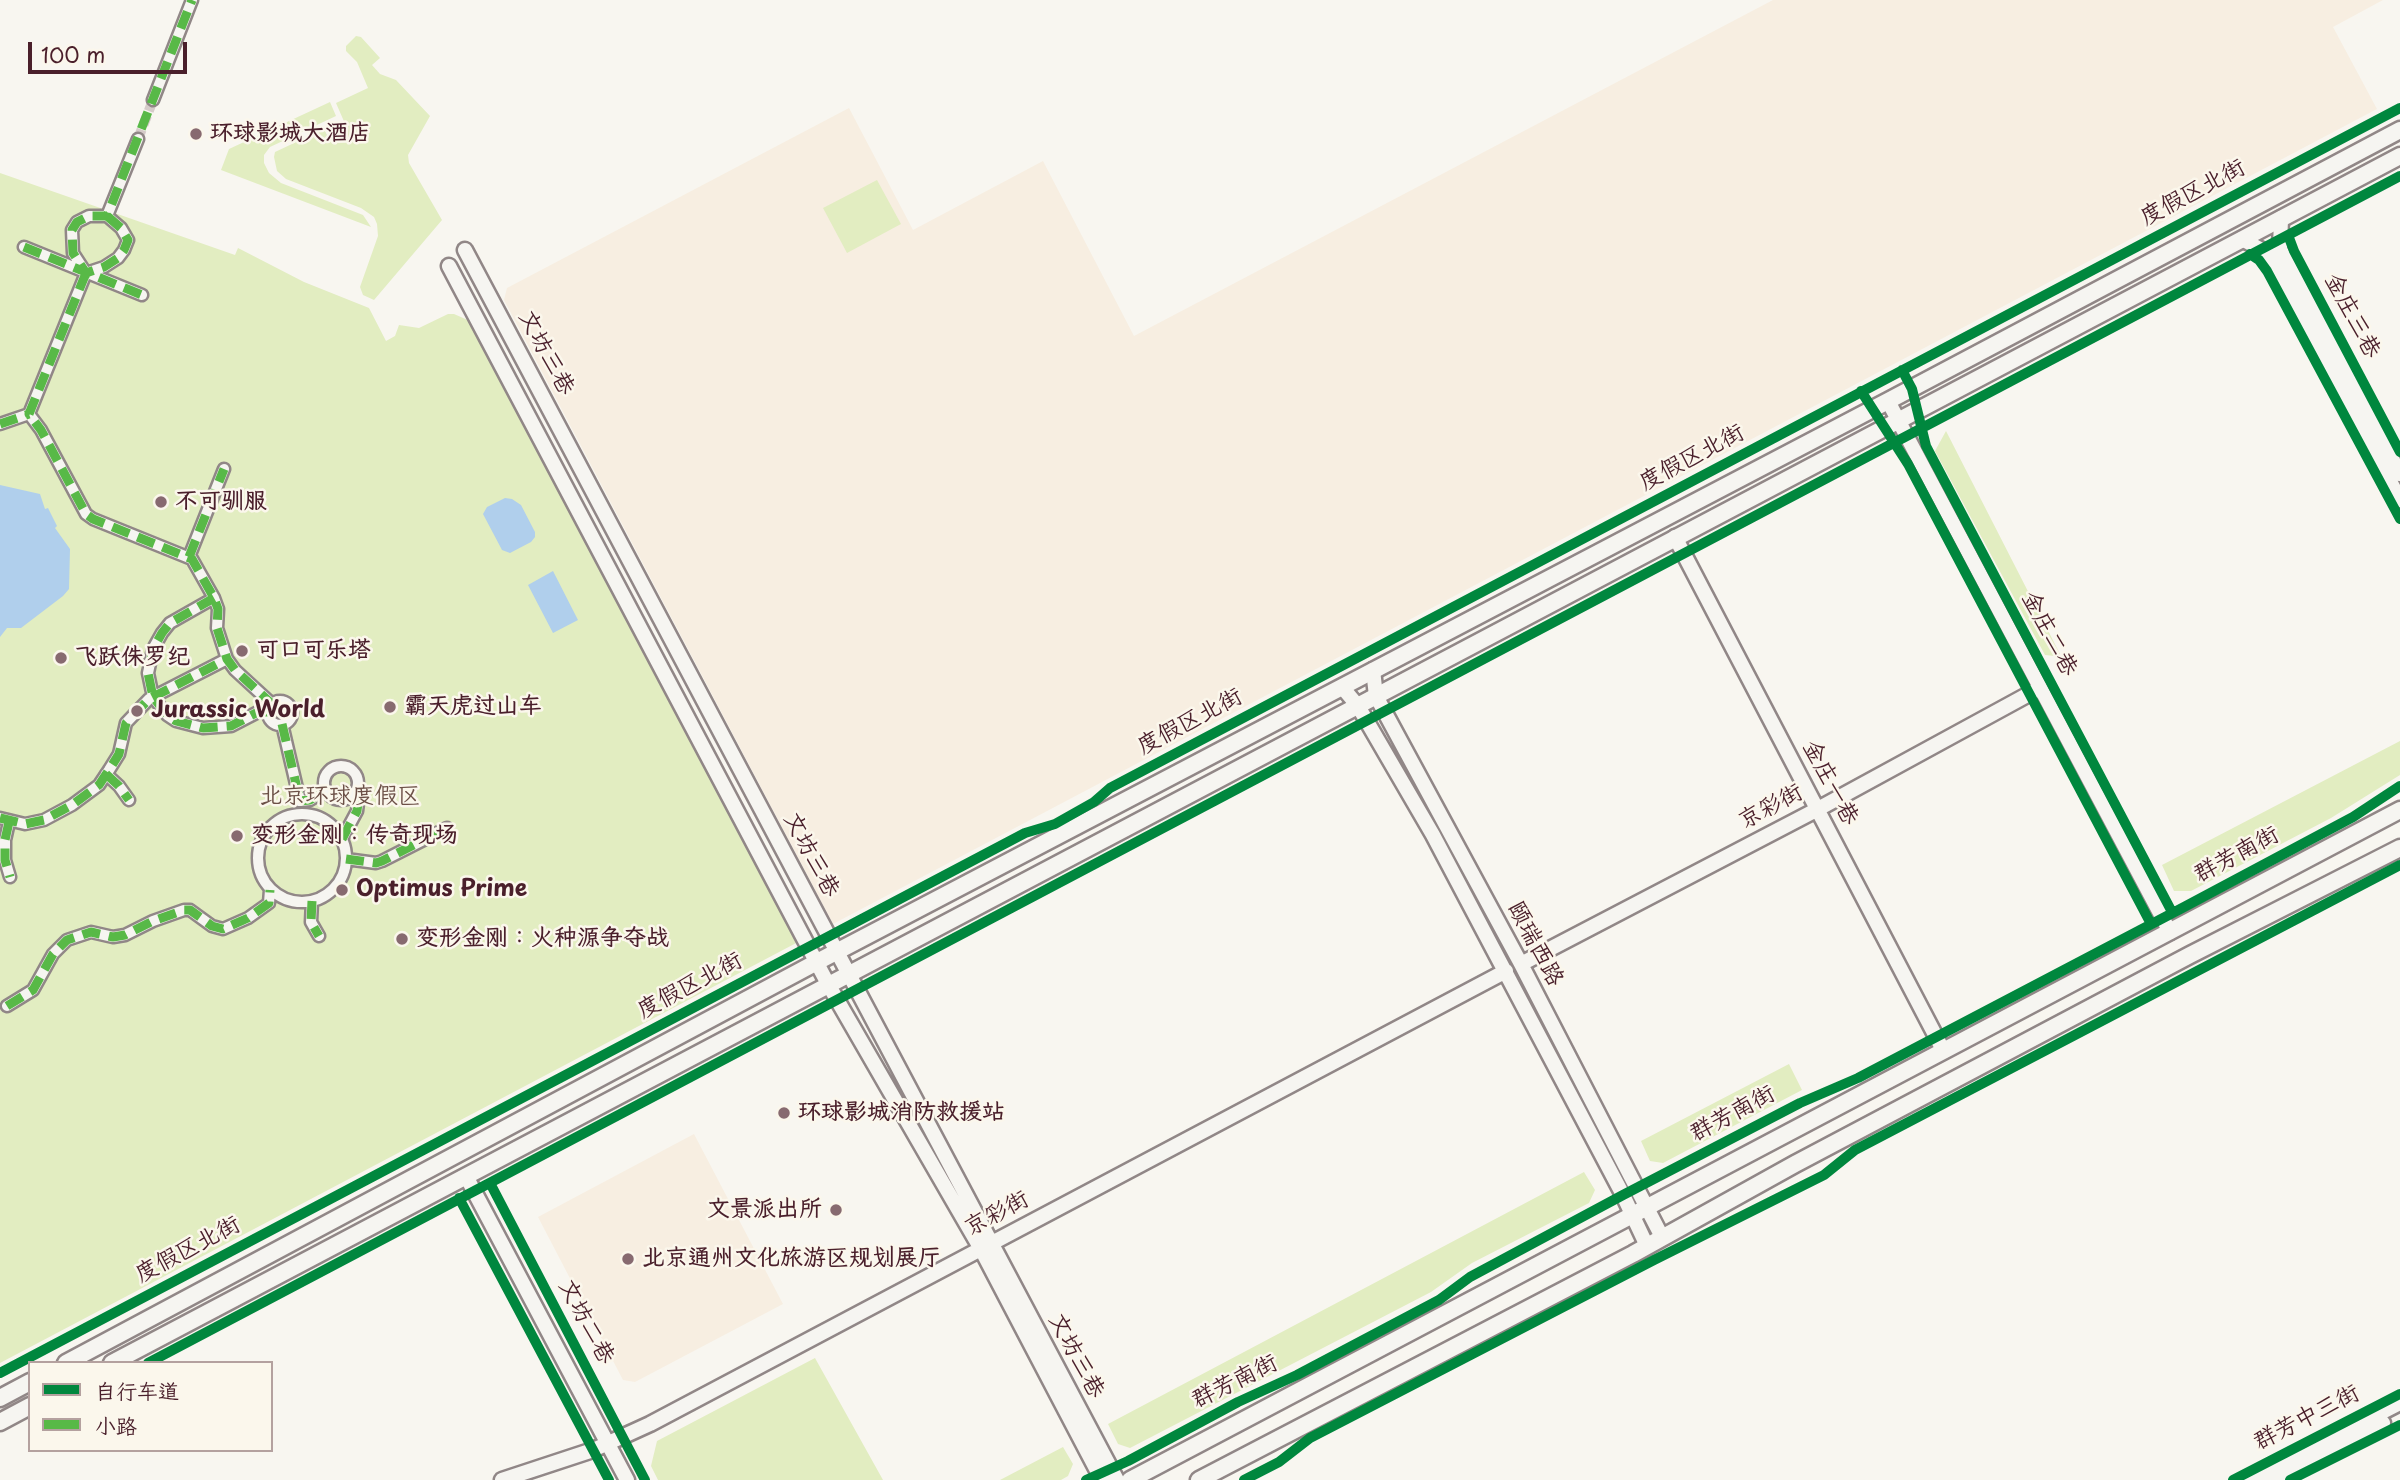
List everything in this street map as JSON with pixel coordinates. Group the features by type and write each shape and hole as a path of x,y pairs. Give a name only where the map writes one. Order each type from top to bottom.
{"main road":[{"name":"度假区北街","path":"70,1361 817,962 2400,130"},
{"path":"116,1361 2400,156"},
{"name":"金庄三巷","path":"2281,218 2280,249 2400,474"},
{"name":"金庄三巷","path":"2242,239 2269,254 2400,500"},
{"name":"文坊三巷","path":"465,250 849,973 1102,1480"},
{"name":"文坊三巷","path":"449,267 828,984 986,1246 1117,1480"},
{"path":"1936,376 1934,385 1944,396"},
{"name":"金庄二巷","path":"1888,401 2170,932"},
{"path":"1843,425 1852,430 1855,437 1852,444"},
{"name":"金庄一巷","path":"1675,537 1944,1050"},
{"name":"颐瑞西路","path":"1373,670 1376,696 1639,1188 1639,1210 1647,1246"},
{"name":"颐瑞西路","path":"1342,687 1357,706 1433,835 1639,1210 1662,1237"},
{"name":"京彩街","path":"1521,964 2040,688"},
{"name":"群芳南街","path":"1130,1480 2400,810"},
{"path":"1199,1480 1647,1246 1807,1158 2178,962 2400,848"},
{"name":"京彩街","path":"502,1480 607,1443 650,1424 1506,971"},
{"name":"文坊二巷","path":"466,1176 627,1480"},
{"path":"0,1398 28,1383"},
{"name":"群芳中三街","path":"2250,1480 2400,1403"},
{"path":"0,1422 28,1407"},
{"name":"群芳中三街","path":"2272,1480 2400,1414"}],"street":[{"path":"153,100 192,0"},
{"path":"107,216 138,139"},
{"path":"0,424 29,414 86,273 104,267 118,258 124,250 128,240 121,228 107,216 89,216 77,222 72,230 73,253 86,273"},
{"path":"24,247 142,295"},
{"path":"29,414 41,430 86,514 189,557 195,564 218,609 217,628 227,659 270,708 271,720 282,724"},
{"path":"189,557 224,469"},
{"path":"214,598 170,623 162,633 153,649 148,673 153,697 167,715 187,725 203,728 232,726 283,701 289,706 290,718 282,724"},
{"path":"10,877 5,860 4,820 25,824 44,820 72,805 99,785 119,754 126,723 137,710 153,697 227,659"},
{"path":"282,724 301,814"},
{"path":"338,766 349,768 357,777 354,794 344,799 333,797 326,790 324,784 328,772 338,766"},
{"path":"106,774 129,800"},
{"path":"300,801 310,800 326,790"},
{"path":"342,839 357,811 358,803 354,794"},
{"path":"301,814 321,818 337,831 342,839 346,859 344,870 332,890 312,901 290,901 270,890 262,879 258,867 261,842 277,822 288,816 301,814"},
{"path":"346,859 376,863 447,828"},
{"path":"7,1006 33,990 53,954 67,940 91,932 113,937 125,935 184,910 190,910 212,926 223,929 248,918 269,903 270,890"},
{"path":"312,901 311,922 318,936"}],"shaded area":[{"path":"1773,0 2383,0 2333,27 2377,109 833,924 504,300 507,288 849,108 913,230 1043,161 1134,336"},
{"path":"694,1134 783,1304 635,1382 623,1380 538,1217"}],"green space":[{"path":"356,36 361,37 380,58 372,65 380,74 396,80 430,116 408,155 409,163 442,220 374,300 363,295 360,287 378,236 374,217 361,208 286,179 277,171 274,157 275,152 324,129 327,135 346,126 336,103 368,88 357,62 346,51 346,46"},
{"path":"330,102 336,116 270,147 264,155 264,163 269,173 281,183 363,215 371,227 221,170 229,149"},
{"name":"北京环球度假区","path":"0,173 235,255 238,248 304,282 369,308 386,341 395,336 399,325 419,328 448,314 470,321 800,941 0,1363"},
{"path":"877,180 901,224 847,253 823,208"},
{"path":"1946,431 2060,654 2045,655 1935,451"},
{"path":"2400,741 2400,775 2331,818 2191,891 2174,891 2162,865"},
{"path":"1789,1064 1802,1090 1663,1163 1650,1161 1641,1141"},
{"path":"1584,1172 1595,1190 1589,1203 1472,1263 1431,1292 1130,1448 1118,1444 1108,1424"},
{"path":"815,1358 883,1480 658,1480 651,1466 657,1441"},
{"path":"1063,1447 1073,1464 1068,1476 1061,1480 1000,1480"}],"water":[{"path":"0,485 40,494 45,509 48,508 57,526 55,528 70,549 69,589 21,628 7,628 0,637"},
{"path":"505,498 521,505 535,532 531,542 510,553 502,550 483,514 487,507"},
{"path":"553,571 578,620 553,633 528,585"}],"tunnel":[{"path":"138,139 153,100"}],"marked path":[{"path":"107,216 121,228 128,240 118,258 104,267 86,273 73,253 72,230 77,222 89,216 107,216 192,0"},
{"path":"24,247 142,295"},
{"path":"86,273 29,414 41,430 86,514 192,559 218,609 217,628 227,659 235,670 272,704"},
{"path":"0,424 29,414"},
{"path":"189,557 224,469"},
{"path":"214,598 170,623 162,633 153,649 148,673 153,697 167,715 176,721 203,728 231,726 258,712 268,712"},
{"path":"0,818 25,824 44,820 72,805 99,785 119,754 126,723 149,699 227,659"},
{"path":"282,724 300,801 310,800 326,790"},
{"path":"106,774 129,800"},
{"path":"342,839 357,811 358,803 354,794"},
{"path":"9,822 5,860 10,877"},
{"path":"346,859 376,863 447,828"},
{"path":"7,1006 33,990 53,954 67,940 91,932 113,937 125,935 184,910 190,910 212,926 223,929 248,918 269,903 270,890"},
{"path":"312,901 311,922 319,936"}],"cycle path":[{"path":"0,1373 1025,833 1055,824 1094,802 1110,788 2400,108"},
{"path":"152,1361 2400,176"},
{"path":"2288,235 2400,452"},
{"path":"2250,254 2259,260 2267,271 2400,519"},
{"path":"1902,370 1912,389 1926,446 2172,912"},
{"path":"1861,391 1908,464 2151,924"},
{"path":"1086,1480 1128,1461 1238,1402 1297,1375 1439,1300 1470,1277 1623,1195 1800,1103 1858,1078 2186,906 2353,817 2400,786"},
{"path":"1244,1480 1279,1462 1310,1438 1824,1175 1855,1150 2400,865"},
{"path":"490,1183 645,1480"},
{"path":"459,1198 609,1480"},
{"path":"2233,1480 2400,1394"},
{"path":"2290,1480 2400,1425"}],"place":[{"name":"环球影城大酒店","path":"196,134"},
{"name":"不可驯服","path":"161,502"},
{"name":"可口可乐塔","path":"242,651"},
{"name":"飞跃侏罗纪","path":"61,658"},
{"name":"霸天虎过山车","path":"390,707"},
{"name":"Jurassic World","path":"137,711"},
{"name":"变形金刚：传奇现场","path":"237,836"},
{"name":"Optimus Prime","path":"342,890"},
{"name":"变形金刚：火种源争夺战","path":"402,939"},
{"name":"环球影城消防救援站","path":"784,1113"},
{"name":"文景派出所","path":"836,1210"},
{"name":"北京通州文化旅游区规划展厅","path":"628,1259"}]}
